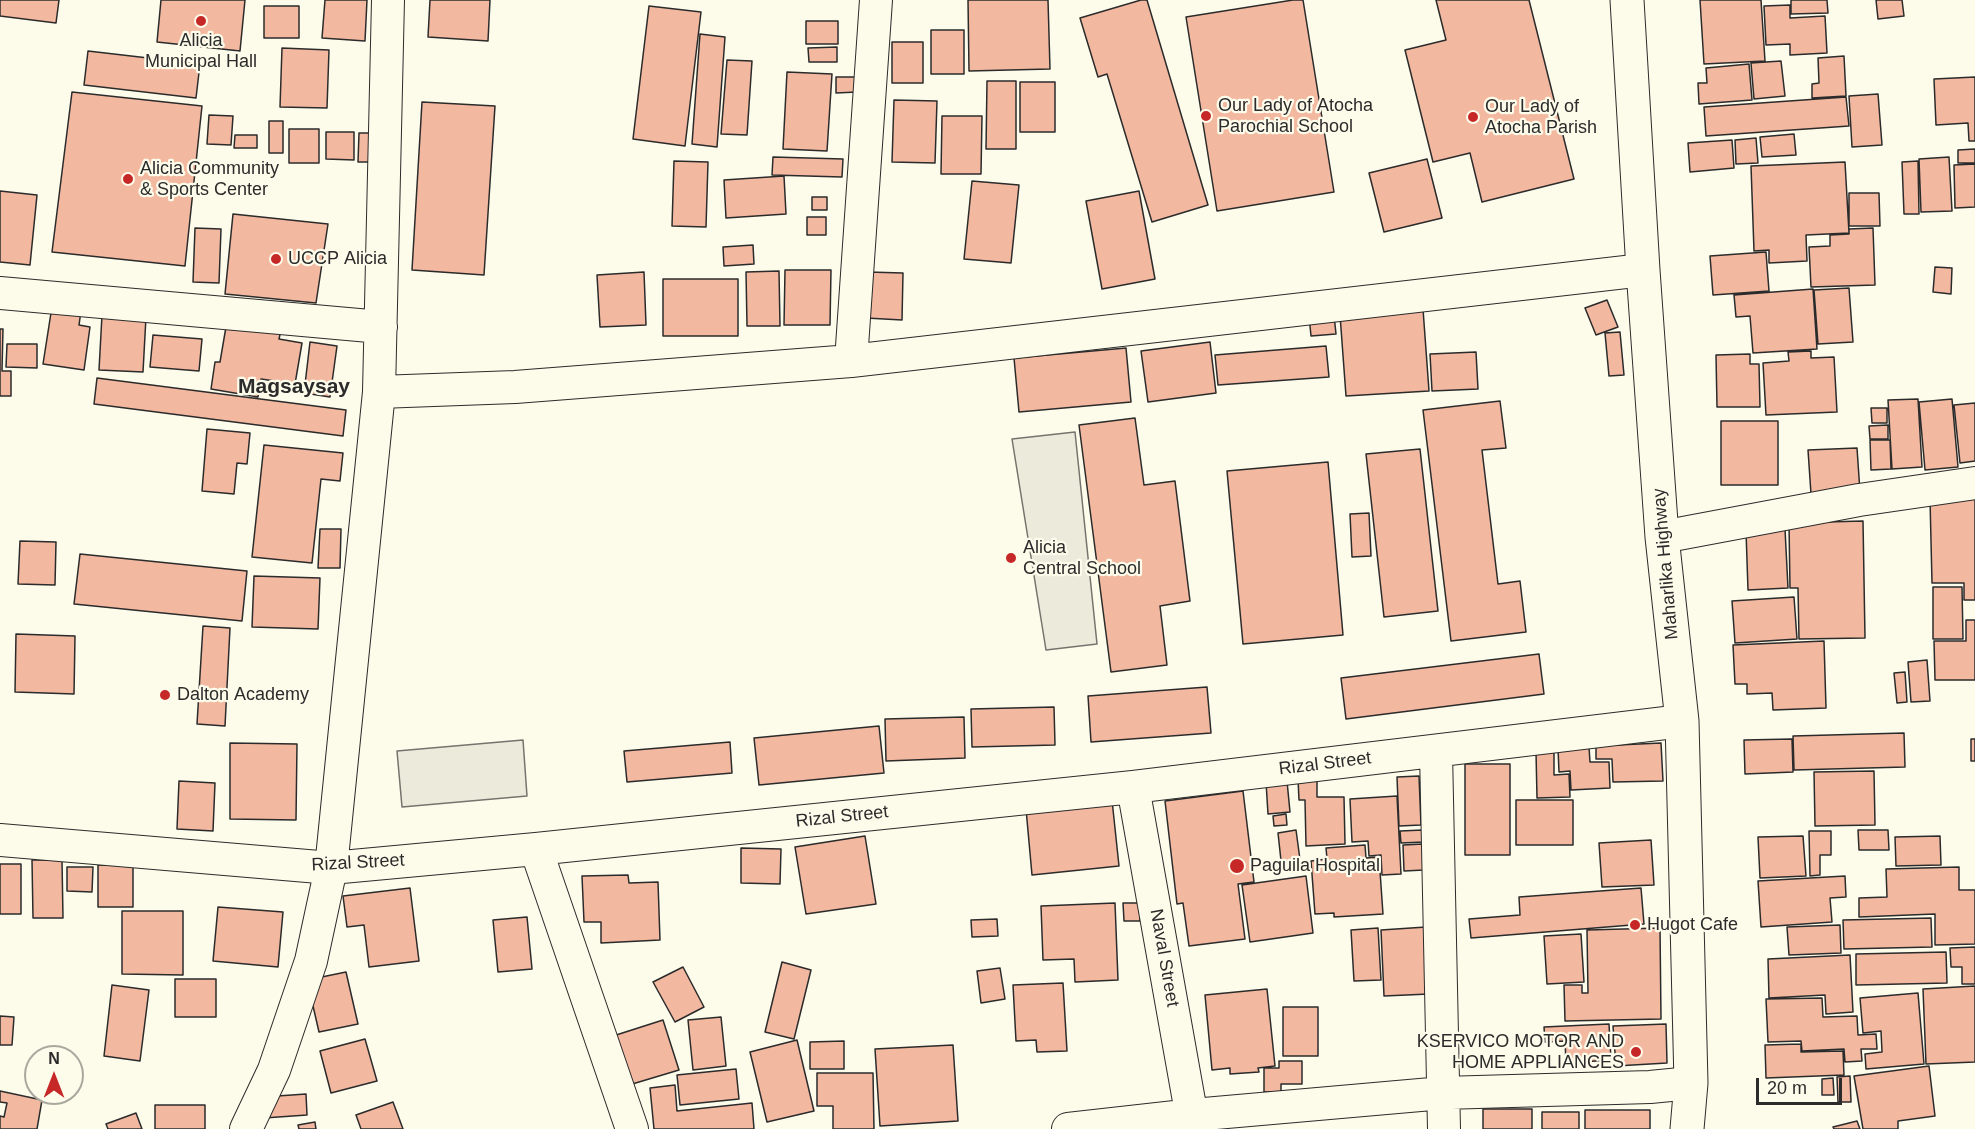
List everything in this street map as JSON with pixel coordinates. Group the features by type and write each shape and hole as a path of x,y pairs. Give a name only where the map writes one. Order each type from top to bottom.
{"main road":[{"name":"Maharlika Highway","path":"1627,0 1662,537 1682,721 1691,1083 1687,1129"}],"street":[{"path":"246,1129 274,1070 311,962 331,868 379,392 388,0"},
{"path":"851,361 876,0"},
{"path":"379,392 515,387 851,361 1643,270"},
{"path":"0,293 381,327"},
{"path":"1662,537 1859,500 1975,483"},
{"name":"Rizal Street","path":"0,840 331,868 1133,787 1682,721"},
{"path":"1436,752 1444,1129"},
{"name":"Naval Street","path":"1133,787 1193,1122"},
{"path":"536,849 632,1129"},
{"path":"1068,1129 1193,1122 1443,1093 1650,1087 1691,1083"}],"shaded area":[{"path":"1075,432 1097,644 1046,650 1012,439"},
{"path":"523,740 527,796 402,807 397,751"}],"building":[{"path":"0,0 59,0 56,23 0,16"},
{"name":"Alicia Municipal Hall","path":"161,0 245,0 240,51 157,42"},
{"path":"325,0 367,0 365,41 322,38"},
{"path":"430,0 490,0 488,41 428,37"},
{"path":"968,0 1048,0 1050,69 969,71"},
{"path":"1147,0 1208,205 1152,222 1107,74 1098,77 1080,18"},
{"path":"1303,0 1334,192 1217,211 1186,17"},
{"path":"1436,0 1529,0 1574,179 1482,202 1470,153 1433,162 1405,50 1446,40"},
{"path":"1700,0 1761,0 1765,61 1704,64"},
{"path":"1791,0 1827,0 1828,13 1791,14"},
{"path":"1876,0 1902,0 1904,16 1878,19"},
{"path":"1790,5 1790,18 1825,16 1827,53 1790,55 1790,44 1766,45 1764,6"},
{"path":"264,6 299,6 299,38 264,38"},
{"path":"649,6 701,12 685,146 633,139"},
{"path":"806,21 838,21 838,44 806,44"},
{"path":"931,30 964,30 964,74 931,74"},
{"path":"700,34 725,37 717,147 692,144"},
{"path":"892,42 923,42 923,83 892,83"},
{"path":"837,47 837,62 809,62 808,48"},
{"path":"282,48 329,50 327,108 280,107"},
{"path":"88,51 200,64 196,98 84,85"},
{"path":"1844,56 1846,96 1812,98 1812,84 1819,83 1818,58"},
{"path":"727,60 752,61 747,135 721,134"},
{"path":"1781,61 1785,96 1754,99 1751,63"},
{"path":"1749,64 1752,100 1699,104 1698,83 1707,83 1706,68"},
{"path":"787,72 832,74 827,151 783,149"},
{"path":"836,77 857,77 857,92 836,93"},
{"path":"1975,77 1975,141 1969,141 1968,123 1936,125 1934,79"},
{"path":"987,81 1016,81 1016,149 986,149"},
{"path":"1020,82 1055,82 1055,132 1020,132"},
{"name":"Alicia Community & Sports Center","path":"72,92 202,106 185,266 52,252"},
{"path":"1878,94 1882,145 1852,147 1849,96"},
{"path":"1846,97 1849,126 1706,136 1704,107"},
{"path":"894,100 937,101 935,163 892,162"},
{"path":"422,102 495,106 484,275 412,270"},
{"path":"209,115 233,116 231,145 207,144"},
{"path":"942,116 982,116 981,174 941,174"},
{"path":"269,121 283,121 283,153 269,153"},
{"path":"289,129 319,129 319,163 289,163"},
{"path":"326,132 354,132 354,160 326,159"},
{"path":"359,133 373,133 372,162 358,162"},
{"path":"1794,134 1796,155 1762,157 1760,137"},
{"path":"235,135 257,135 257,148 234,148"},
{"path":"1756,138 1758,163 1736,164 1735,140"},
{"path":"1732,140 1734,168 1690,172 1688,143"},
{"path":"1975,149 1975,163 1958,163 1958,150"},
{"path":"773,157 843,159 842,177 772,175"},
{"path":"1949,157 1952,211 1921,212 1919,159"},
{"path":"1427,159 1442,218 1384,232 1369,173"},
{"path":"674,161 708,162 706,227 672,226"},
{"path":"1918,161 1919,214 1904,214 1902,162"},
{"path":"1845,162 1849,233 1806,235 1807,261 1769,263 1769,250 1754,251 1751,166"},
{"path":"1975,164 1975,207 1955,208 1954,165"},
{"path":"784,176 786,214 726,218 724,180"},
{"path":"972,181 1019,185 1011,263 964,259"},
{"path":"0,191 37,195 30,265 0,262"},
{"path":"1139,191 1155,279 1102,289 1086,201"},
{"path":"1849,193 1879,193 1880,226 1849,226"},
{"path":"812,197 827,197 827,210 812,210"},
{"name":"UCCP Alicia","path":"233,214 328,224 316,303 225,294"},
{"path":"807,217 826,217 826,235 807,235"},
{"path":"195,228 221,229 219,283 193,282"},
{"path":"1873,228 1875,285 1811,287 1809,247 1830,246 1830,235 1849,234 1849,229"},
{"path":"753,245 754,264 724,266 723,247"},
{"path":"1766,252 1769,291 1713,295 1710,256"},
{"path":"1935,267 1952,268 1951,294 1933,292"},
{"path":"785,270 831,270 830,325 784,325"},
{"path":"779,271 780,326 747,326 746,272"},
{"path":"644,272 646,325 600,327 597,275"},
{"path":"868,272 903,273 902,320 866,318"},
{"path":"663,279 738,279 738,336 663,336"},
{"path":"1849,288 1853,342 1818,344 1814,290"},
{"path":"1813,289 1817,349 1753,353 1750,316 1736,317 1734,295"},
{"path":"53,300 82,304 79,325 90,327 84,370 43,364"},
{"path":"1607,300 1618,327 1596,335 1585,308"},
{"path":"1423,309 1429,391 1346,396 1340,315"},
{"path":"102,315 146,317 143,372 99,370"},
{"path":"1334,315 1336,334 1311,336 1309,316"},
{"path":"227,321 281,330 279,339 302,343 295,384 261,379 258,397 211,389 215,362 220,362"},
{"path":"0,329 3,329 2,371 11,371 11,396 0,396"},
{"path":"1620,332 1624,375 1609,376 1605,333"},
{"path":"153,335 202,339 199,371 150,367"},
{"path":"310,342 337,346 330,397 304,393"},
{"path":"1210,342 1216,393 1148,402 1141,351"},
{"path":"7,344 37,344 37,368 6,367"},
{"path":"1326,346 1329,377 1218,385 1215,355"},
{"path":"1126,348 1131,402 1019,412 1014,358"},
{"path":"1811,351 1811,358 1834,357 1837,412 1766,415 1763,363 1789,361 1788,352"},
{"path":"1476,352 1478,389 1432,391 1430,354"},
{"path":"1750,354 1750,364 1759,364 1760,407 1717,407 1716,355"},
{"path":"97,378 346,410 343,436 94,404"},
{"path":"1918,399 1922,467 1892,469 1888,400"},
{"path":"1952,399 1958,467 1925,470 1919,402"},
{"path":"1500,401 1506,448 1482,450 1498,584 1520,581 1526,632 1451,641 1423,410"},
{"path":"1975,403 1975,461 1960,463 1954,405"},
{"path":"1871,408 1887,408 1887,423 1872,423"},
{"path":"1135,418 1144,485 1175,481 1190,601 1160,606 1167,665 1111,672 1079,425"},
{"path":"1721,421 1778,421 1778,485 1721,485"},
{"path":"1888,425 1888,439 1870,439 1869,426"},
{"path":"207,429 250,433 247,464 237,463 234,494 202,491"},
{"path":"1870,440 1890,440 1891,469 1871,470"},
{"path":"264,445 343,453 340,481 321,479 312,563 252,557"},
{"path":"1857,448 1860,492 1811,494 1808,450"},
{"path":"1420,449 1438,611 1384,617 1366,454"},
{"path":"1328,462 1343,635 1243,644 1227,471"},
{"path":"1975,498 1975,600 1964,600 1964,583 1932,583 1930,499"},
{"path":"1369,513 1371,556 1352,557 1350,514"},
{"path":"1863,521 1865,638 1799,639 1798,588 1790,588 1789,523"},
{"path":"320,529 341,529 340,568 318,568"},
{"path":"1785,529 1788,588 1748,590 1746,531"},
{"path":"20,541 56,542 55,585 18,584"},
{"path":"80,554 247,571 242,621 74,604"},
{"path":"254,576 320,578 318,629 252,627"},
{"path":"1933,587 1962,587 1963,639 1933,639"},
{"path":"1794,597 1797,639 1735,643 1732,601"},
{"path":"1966,620 1975,620 1975,680 1935,680 1934,641 1966,641"},
{"path":"203,626 230,628 225,726 197,724"},
{"path":"16,634 75,636 74,694 15,692"},
{"path":"1824,641 1826,708 1773,710 1772,693 1747,694 1747,684 1735,684 1733,645"},
{"path":"1539,654 1544,694 1346,719 1341,678"},
{"path":"1927,660 1930,701 1911,702 1908,662"},
{"path":"1905,672 1907,702 1897,703 1894,673"},
{"path":"1207,687 1211,733 1091,742 1088,696"},
{"path":"1054,707 1055,745 972,747 971,709"},
{"path":"964,717 965,758 886,761 885,719"},
{"path":"879,726 884,773 759,785 754,738"},
{"path":"1904,733 1905,767 1794,770 1793,736"},
{"path":"1792,739 1793,772 1745,774 1744,740"},
{"path":"1971,739 1975,739 1975,761 1971,761"},
{"path":"730,742 732,773 627,782 624,751"},
{"path":"230,743 297,744 296,820 230,819"},
{"path":"1661,743 1663,781 1613,782 1612,759 1596,759 1596,746"},
{"path":"1589,747 1590,762 1609,762 1610,788 1571,790 1570,771 1559,772 1558,748"},
{"path":"1554,751 1554,775 1569,774 1570,797 1537,798 1536,752"},
{"path":"1465,764 1510,764 1510,855 1465,855"},
{"path":"1874,771 1875,825 1815,826 1814,772"},
{"path":"1419,776 1421,825 1399,826 1397,777"},
{"path":"1298,779 1317,779 1317,797 1344,797 1345,844 1306,846 1305,800 1299,800"},
{"path":"179,781 215,783 213,831 177,829"},
{"path":"1287,781 1290,812 1268,814 1266,782"},
{"path":"1243,791 1254,882 1238,884 1245,939 1189,946 1183,903 1177,904 1165,801"},
{"path":"1397,796 1401,874 1382,875 1381,855 1369,856 1368,841 1352,842 1350,799"},
{"path":"1112,800 1119,866 1032,875 1026,809"},
{"path":"1516,800 1573,800 1573,845 1516,845"},
{"path":"1286,814 1287,825 1274,826 1273,816"},
{"path":"1296,830 1301,867 1282,870 1278,833"},
{"path":"1423,830 1424,842 1401,843 1400,831"},
{"path":"1858,830 1888,830 1889,850 1859,850"},
{"path":"1809,831 1831,831 1831,855 1820,855 1820,875 1810,876"},
{"path":"865,836 876,904 806,914 795,847"},
{"path":"1803,836 1806,876 1760,878 1758,837"},
{"path":"1940,836 1941,865 1896,866 1895,837"},
{"path":"1651,840 1654,885 1602,887 1599,843"},
{"path":"1423,844 1424,870 1404,871 1403,845"},
{"path":"1365,845 1366,858 1379,857 1383,914 1334,917 1334,913 1315,914 1311,861 1327,859 1326,848"},
{"path":"741,848 781,849 780,884 741,883"},
{"path":"32,860 62,860 63,918 33,918"},
{"path":"0,864 21,864 21,914 0,914"},
{"path":"98,865 133,865 133,907 98,907"},
{"path":"67,867 93,867 92,892 67,891"},
{"path":"1959,867 1959,890 1975,890 1975,944 1935,945 1935,914 1859,917 1859,898 1887,897 1886,869"},
{"path":"628,875 629,883 658,882 660,940 601,943 601,922 584,922 582,876"},
{"path":"1306,876 1313,933 1250,942 1242,885"},
{"path":"1845,876 1846,897 1830,898 1832,922 1761,927 1758,881"},
{"path":"410,888 419,961 369,967 364,925 347,927 343,896"},
{"path":"1641,888 1644,924 1471,938 1469,919 1520,915 1519,897"},
{"path":"1115,903 1118,980 1075,982 1074,959 1043,960 1041,906"},
{"path":"1123,903 1140,903 1140,921 1124,921"},
{"path":"218,907 283,912 278,967 213,961"},
{"path":"122,911 183,911 183,975 122,974"},
{"path":"527,917 532,969 498,972 493,920"},
{"path":"1931,918 1932,947 1844,949 1843,920"},
{"path":"997,919 998,936 972,937 971,920"},
{"path":"1840,925 1841,953 1789,955 1787,927"},
{"path":"1426,927 1429,994 1384,996 1381,930"},
{"path":"1378,928 1381,980 1354,981 1351,930"},
{"path":"1660,928 1661,1019 1565,1021 1564,985 1582,985 1582,993 1588,993 1587,930"},
{"path":"1581,934 1584,982 1547,984 1544,936"},
{"path":"1975,947 1975,984 1962,984 1962,967 1951,967 1950,948"},
{"path":"1946,952 1947,983 1856,985 1856,954"},
{"path":"1850,955 1853,1012 1826,1014 1825,995 1769,998 1768,959"},
{"path":"782,962 811,970 794,1039 765,1032"},
{"path":"683,967 704,1007 675,1022 653,982"},
{"path":"1000,968 1005,999 981,1003 977,971"},
{"path":"346,972 358,1024 319,1032 307,980"},
{"path":"175,979 216,979 216,1017 175,1017"},
{"path":"1063,983 1067,1051 1037,1052 1036,1040 1016,1041 1013,985"},
{"path":"112,985 149,990 140,1061 104,1056"},
{"path":"1975,986 1975,1062 1926,1064 1923,989"},
{"path":"1267,989 1275,1066 1258,1068 1259,1072 1230,1074 1230,1068 1212,1070 1205,995"},
{"path":"1918,993 1924,1064 1866,1069 1865,1054 1882,1052 1881,1031 1863,1033 1860,998"},
{"path":"1822,998 1823,1017 1857,1016 1858,1035 1876,1034 1877,1049 1861,1049 1862,1061 1845,1062 1844,1049 1802,1051 1801,1041 1768,1042 1766,999"},
{"path":"1283,1007 1318,1007 1318,1056 1283,1056"},
{"path":"0,1016 14,1017 12,1045 0,1045"},
{"path":"721,1017 726,1066 693,1070 688,1020"},
{"path":"663,1020 679,1070 629,1085 613,1036"},
{"path":"1609,1024 1611,1060 1566,1063 1565,1041 1545,1042 1544,1027"},
{"path":"1666,1024 1667,1063 1616,1066 1613,1026"},
{"path":"365,1039 377,1081 331,1093 320,1051"},
{"path":"797,1040 814,1111 767,1122 750,1052"},
{"path":"844,1041 844,1069 810,1069 810,1042"},
{"path":"1801,1044 1801,1052 1843,1051 1844,1075 1766,1078 1765,1045"},
{"path":"953,1045 958,1121 880,1126 875,1049"},
{"path":"1279,1061 1302,1061 1302,1084 1281,1084 1281,1092 1264,1092 1264,1068 1279,1068"},
{"path":"1929,1066 1935,1116 1898,1121 1898,1129 1863,1129 1854,1076"},
{"path":"736,1069 739,1099 680,1105 677,1075"},
{"path":"817,1073 873,1073 874,1129 833,1129 833,1106 817,1106"},
{"path":"1850,1076 1851,1102 1838,1102 1837,1077"},
{"path":"1833,1078 1834,1095 1822,1095 1822,1079"},
{"path":"675,1085 677,1111 752,1103 754,1129 654,1129 650,1088"},
{"path":"0,1091 24,1096 24,1105 41,1105 37,1129 0,1129 0,1116 4,1117 7,1103 0,1102"},
{"path":"306,1094 307,1115 264,1118 263,1097"},
{"path":"393,1102 403,1129 361,1129 356,1115"},
{"path":"155,1105 205,1105 205,1129 155,1129"},
{"path":"1483,1109 1532,1109 1532,1129 1483,1129"},
{"path":"1585,1110 1650,1110 1650,1129 1585,1129"},
{"path":"1542,1112 1579,1112 1579,1129 1542,1129"},
{"path":"136,1113 142,1129 108,1129 106,1124"},
{"path":"1857,1121 1860,1129 1834,1129 1833,1127"},
{"path":"315,1122 316,1129 299,1129 298,1125"}],"place":[{"name":"Alicia Municipal Hall","path":"201,21"},
{"name":"Our Lady of Atocha Parochial School","path":"1206,116"},
{"name":"Our Lady of Atocha Parish","path":"1473,117"},
{"name":"Alicia Community & Sports Center","path":"128,179"},
{"name":"UCCP Alicia","path":"276,259"},
{"name":"Alicia Central School","path":"1011,558"},
{"name":"Dalton Academy","path":"165,695"},
{"name":"Paguila Hospital","path":"1237,866"},
{"name":"Hugot Cafe","path":"1635,925"},
{"name":"KSERVICO MOTOR AND HOME APPLIANCES","path":"1636,1052"}],"district":[{"name":"Magsaysay","path":"294,387"}]}
